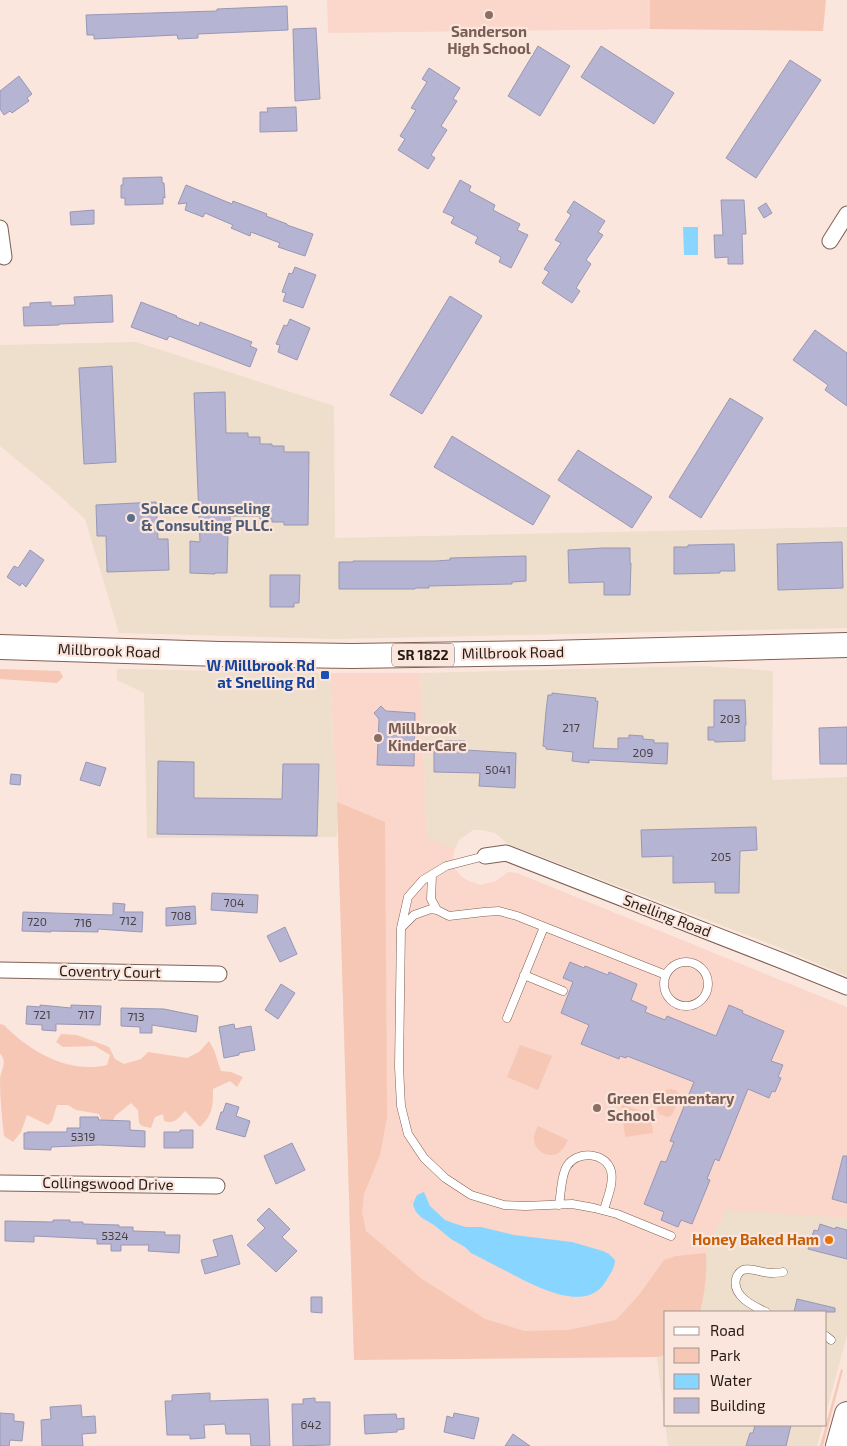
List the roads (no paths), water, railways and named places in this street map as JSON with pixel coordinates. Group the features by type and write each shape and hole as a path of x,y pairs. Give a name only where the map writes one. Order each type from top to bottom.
{"main road":[{"name":"Millbrook Road","path":"0,646 220,654 352,656 847,645"},
{"path":"838,1446 847,1414"}],"street":[{"path":"830,242 847,214"},
{"path":"0,228 4,256"},
{"name":"Snelling Road","path":"485,856 506,853 847,987"},
{"name":"Coventry Court","path":"0,970 219,974"},
{"name":"Collingswood Drive","path":"0,1183 217,1186"}],"lane":[{"path":"485,856 446,866 423,880 408,898 401,928 399,1067 401,1106 408,1134 424,1158 446,1178 471,1196 504,1205 572,1204 604,1210 671,1236"},
{"path":"432,874 431,899 436,910"},
{"path":"401,928 414,915 431,910 436,910 449,916 499,911 517,916 666,975"},
{"path":"507,1018 544,927"},
{"path":"690,962 697,964 707,974 709,989 701,1002 687,1007 679,1005 673,1002 664,990 666,975 676,964 690,962"},
{"path":"524,975 563,991"},
{"path":"559,1205 566,1166 572,1160 588,1155 602,1159 610,1170 612,1178 604,1210"},
{"path":"764,1311 746,1300 738,1292 736,1287 738,1275 746,1269 771,1273 783,1272"}],"water":[{"path":"683,227 698,227 698,255 684,255"},
{"path":"424,1192 430,1206 445,1220 466,1227 481,1227 514,1235 572,1242 603,1251 615,1260 615,1263 606,1281 597,1291 585,1296 572,1297 543,1289 471,1253 422,1218 416,1212 413,1205 417,1195"}],"place":[{"name":"Sanderson High School","path":"489,15"},
{"name":"Solace Counseling & Consulting PLLC.","path":"131,518"},
{"name":"W Millbrook Rd at Snelling Rd","path":"325,675"},
{"name":"Millbrook KinderCare","path":"378,738"},
{"name":"Green Elementary School","path":"597,1108"},
{"name":"Honey Baked Ham","path":"829,1240"}]}
